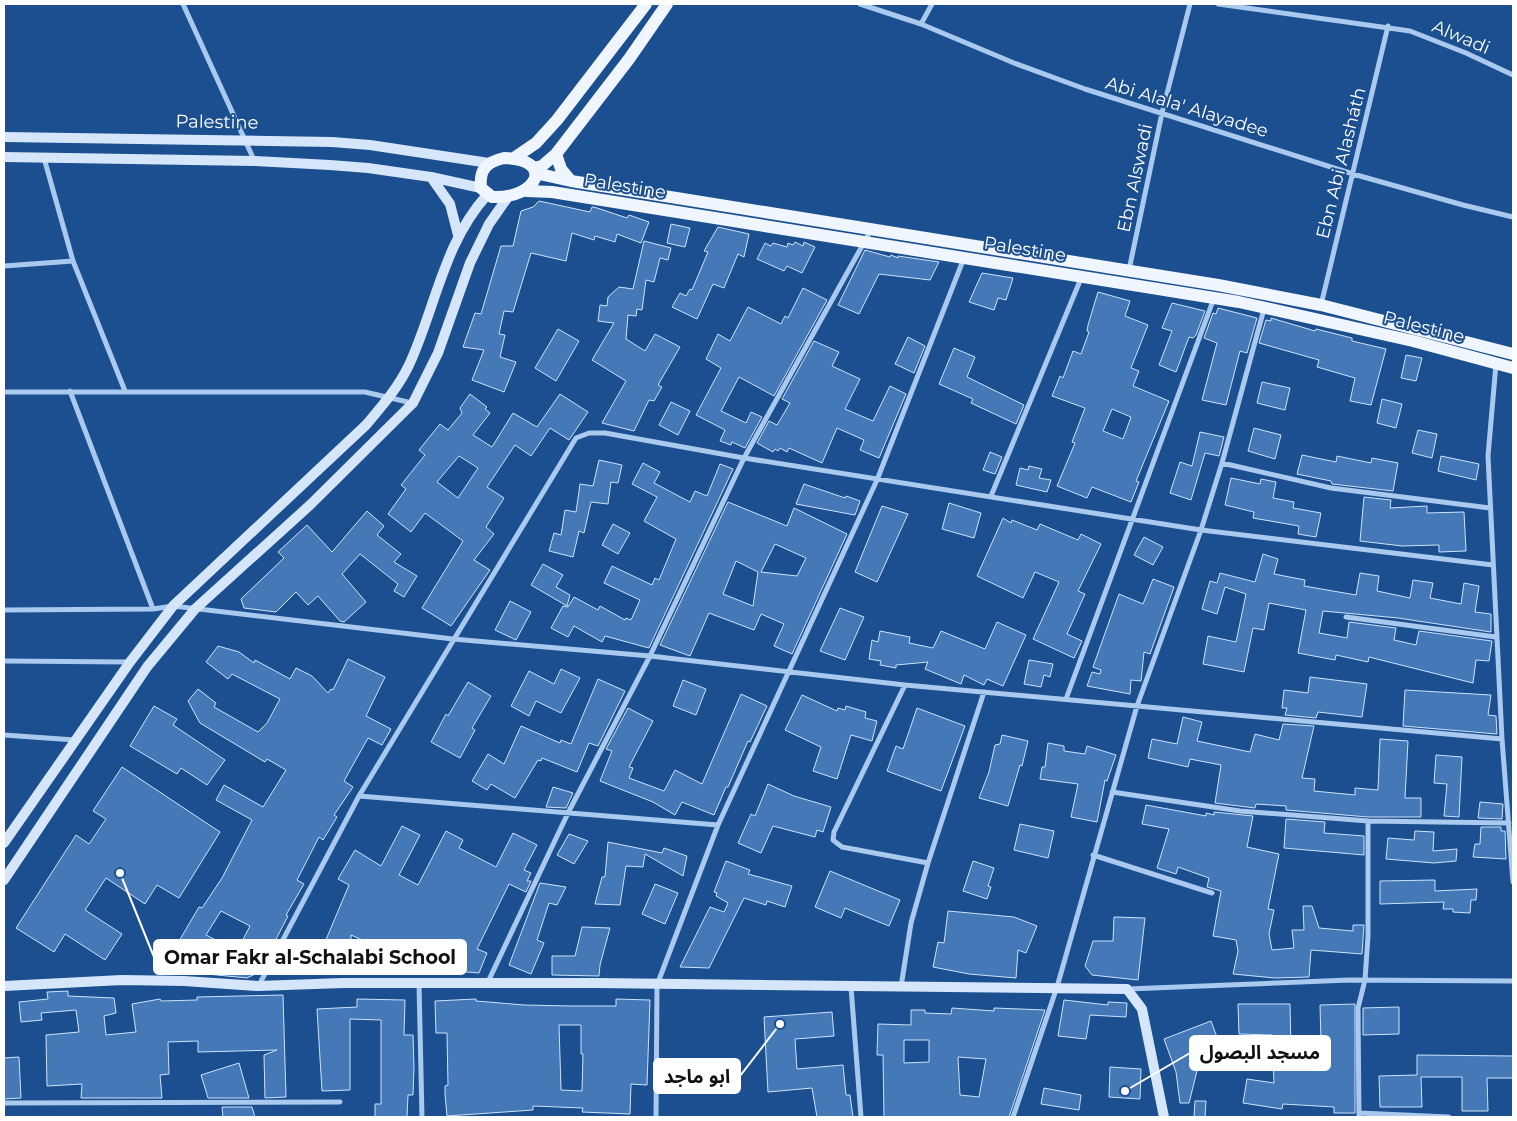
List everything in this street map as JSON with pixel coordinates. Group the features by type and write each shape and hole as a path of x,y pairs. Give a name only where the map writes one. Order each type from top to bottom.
{"main road":[{"path":"514,158 536,143 557,120 646,4"},
{"path":"534,170 527,162 514,158 504,158 489,163 481,172 484,191 492,197 508,197 527,191 534,170 556,154 629,59 667,4"},
{"path":"556,154 560,169 571,181"},
{"name":"Palestine","path":"534,170 571,181 1218,284 1321,306 1513,354"},
{"name":"Palestine","path":"527,191 552,192 1214,297 1413,341 1513,368"},
{"path":"1041,270 1046,256"}],"street":[{"path":"183,4 255,161"},
{"name":"Abi Alala' Alayadee","path":"860,4 921,24 1014,63 1085,89 1353,174 1513,217"},
{"path":"921,24 932,4"},
{"name":"Ebn Alswadi","path":"1129,270 1162,113 1190,4"},
{"name":"Alwadi","path":"1218,4 1388,26 1410,31 1431,38 1513,75"},
{"name":"Ebn Abi Alasháth","path":"1321,306 1388,26"},
{"name":"Palestine","path":"4,137 247,140 370,145 489,163"},
{"path":"4,157 255,161 368,168 431,177 484,191 458,235 408,366 389,398 366,425 173,606 130,662 4,843"},
{"path":"44,158 73,261 125,391"},
{"path":"431,177 450,204 458,235"},
{"path":"4,880 147,667 195,609 310,505 413,403 438,353 470,263 489,224 508,197"},
{"path":"486,985 568,813 650,656 744,458 871,229"},
{"path":"656,1117 657,985 718,825 877,480 965,258"},
{"path":"4,266 73,261"},
{"path":"992,496 1082,276"},
{"path":"1066,699 1131,518 1214,297"},
{"path":"1013,1117 1057,987 1093,855 1137,706 1201,530 1265,307"},
{"path":"1496,363 1488,456 1502,740 1513,882"},
{"path":"70,391 153,609"},
{"path":"4,392 125,391 182,394 365,392 413,403"},
{"path":"258,986 359,796 576,438 589,433 605,432 877,480 992,496 1201,530 1492,564"},
{"path":"1222,462 1331,488 1490,508"},
{"path":"4,610 153,609 173,606 453,639 788,670 905,685 1502,740"},
{"path":"1346,616 1496,637"},
{"path":"4,661 130,662"},
{"path":"905,685 834,832 833,840 842,847 928,863"},
{"path":"901,987 911,923 928,863 984,692"},
{"path":"4,735 75,740"},
{"path":"1112,792 1240,811 1368,821 1509,823"},
{"path":"359,796 718,825"},
{"path":"1368,821 1369,885 1365,980 1358,1008 1359,1115 1449,1117"},
{"path":"1093,855 1212,893"},
{"path":"4,986 122,980 184,981 258,986 343,983 1127,989 1365,980 1513,981"},
{"path":"419,984 422,1117"},
{"path":"851,987 861,1117"},
{"path":"1127,989 1142,1009 1164,1117"},
{"path":"4,1103 340,1102"}],"building":[{"path":"539,201 590,212 592,207 594,207 627,218 629,215 649,222 641,243 617,234 615,242 595,236 594,240 572,233 566,261 531,253 513,312 504,311 499,334 505,335 500,357 516,362 504,392 472,380 484,350 463,347 475,313 481,314 501,246 513,246 521,211 533,207"},
{"path":"671,224 690,228 685,247 667,243"},
{"path":"718,227 749,234 744,257 738,254 724,288 713,284 697,319 672,307 680,293 686,296 690,289 692,290 708,252 704,251"},
{"path":"644,241 671,248 668,260 660,258 654,282 646,280 642,310 637,309 636,316 628,315 626,339 645,351 655,334 680,347 658,385 662,387 654,401 649,400 634,431 602,423 626,381 592,360 614,323 598,321 600,305 607,306 608,297 619,287 633,289"},
{"path":"795,242 803,246 804,242 815,247 802,273 787,266 784,271 757,259 765,243 771,246 773,243 787,247 788,243 793,245"},
{"path":"865,250 890,257 891,255 898,258 898,256 939,262 930,280 879,274 859,314 838,305"},
{"path":"982,273 1013,278 1006,300 998,298 994,310 969,302"},
{"path":"803,288 827,300 774,396 739,377 721,411 746,423 751,412 762,417 745,448 732,442 731,445 720,441 725,430 696,415 721,368 706,359 718,334 730,341 748,307 781,324 785,316 788,318"},
{"path":"1098,292 1130,301 1125,316 1148,325 1131,368 1139,371 1133,386 1169,401 1136,481 1139,482 1131,502 1092,487 1087,498 1057,486 1075,443 1072,442 1085,408 1052,396 1060,376 1063,378 1073,351 1081,354 1089,332 1087,331","holes":["1112,409 1131,417 1123,439 1103,431"]},
{"path":"1172,303 1205,311 1196,335 1193,338 1189,337 1176,372 1159,365 1172,331 1162,328"},
{"path":"1218,308 1257,318 1247,353 1240,351 1226,405 1202,400 1217,343 1204,338 1213,313 1216,314"},
{"path":"1271,318 1315,331 1316,329 1352,338 1352,341 1386,349 1371,405 1350,401 1355,378 1317,367 1319,360 1259,343 1266,320 1271,321"},
{"path":"558,329 579,341 556,381 535,368"},
{"path":"908,337 925,346 914,373 895,364"},
{"path":"814,341 839,352 832,366 860,379 845,409 873,421 890,386 906,394 879,458 860,450 864,440 837,428 822,463 789,448 787,452 780,448 778,451 775,449 773,452 757,443 769,421 777,425 790,403 782,399"},
{"path":"954,348 975,357 967,377 1024,405 1016,424 971,403 973,399 939,384"},
{"path":"1406,355 1422,358 1416,381 1401,378"},
{"path":"1262,382 1290,388 1285,410 1257,403"},
{"path":"470,394 487,407 485,409 490,413 473,435 492,447 513,413 537,427 560,394 588,412 569,440 550,428 531,456 515,445 487,487 504,498 486,527 494,534 474,560 490,570 451,626 422,608 463,541 425,513 411,532 388,514 406,489 401,485 425,455 419,450 440,424 448,430 462,413 460,408","holes":["459,456 478,468 458,498 437,482"]},
{"path":"1382,399 1402,404 1396,428 1377,423"},
{"path":"671,402 690,411 678,435 659,425"},
{"path":"1254,428 1281,435 1275,459 1248,451"},
{"path":"1418,430 1437,434 1432,458 1412,453"},
{"path":"1200,432 1224,437 1219,456 1205,453 1191,500 1170,493 1180,462 1192,466"},
{"path":"990,452 1002,457 995,474 983,470"},
{"path":"1302,455 1336,462 1337,456 1371,463 1372,458 1398,463 1393,491 1332,484 1331,481 1297,474"},
{"path":"1441,456 1479,464 1476,480 1438,471"},
{"path":"599,460 622,465 618,483 611,482 608,504 591,502 584,533 579,531 573,557 549,551 554,533 561,535 565,510 576,512 580,484 593,486"},
{"path":"643,463 660,472 654,483 690,502 695,491 707,496 720,464 733,469 649,648 605,636 602,642 574,626 568,637 551,628 563,606 568,607 574,597 598,610 600,606 625,620 626,618 631,620 640,600 604,583 612,566 652,585 655,578 659,580 676,539 644,521 657,497 632,484"},
{"path":"1029,466 1042,469 1039,478 1051,480 1047,492 1016,485 1020,468 1028,470"},
{"path":"1231,478 1260,484 1261,479 1276,482 1273,498 1294,502 1293,508 1321,513 1316,537 1298,534 1299,526 1253,518 1254,512 1225,505"},
{"path":"804,484 860,501 855,515 796,504"},
{"path":"1364,497 1391,500 1390,508 1427,506 1427,513 1464,512 1466,551 1439,552 1439,545 1402,546 1360,541"},
{"path":"728,502 787,526 794,508 847,534 792,654 774,646 784,624 761,614 754,630 709,613 690,656 660,645","holes":["775,544 806,558 797,576 761,572","736,561 758,572 753,606 723,594"]},
{"path":"949,503 981,513 974,538 942,529"},
{"path":"882,506 908,514 877,582 855,572"},
{"path":"367,511 384,526 377,535 401,554 394,562 417,576 404,597 394,591 398,584 360,554 342,574 366,602 344,622 340,621 318,596 308,605 296,592 276,612 244,608 241,599 284,558 278,552 307,525 332,552"},
{"path":"1003,518 1011,523 1012,520 1037,530 1040,524 1078,540 1081,534 1101,544 1078,591 1085,594 1067,634 1082,641 1074,658 1033,639 1059,582 1035,572 1023,598 977,576"},
{"path":"613,524 630,533 618,554 602,545"},
{"path":"1144,537 1163,547 1153,565 1134,555"},
{"path":"1263,554 1278,559 1274,574 1305,580 1304,586 1356,595 1360,573 1379,576 1377,591 1410,598 1413,580 1433,583 1430,598 1461,604 1464,583 1479,586 1475,612 1491,614 1491,632 1398,618 1323,611 1319,633 1347,638 1349,622 1396,628 1394,640 1416,645 1419,631 1492,641 1489,661 1476,660 1473,683 1369,657 1368,662 1336,655 1335,660 1298,653 1306,610 1269,603 1264,630 1253,628 1244,672 1203,664 1208,636 1236,642 1246,594 1225,587 1217,614 1202,609 1210,581 1217,583 1220,573 1255,582"},
{"path":"543,564 563,575 556,587 570,595 567,606 531,585"},
{"path":"1153,579 1174,587 1150,654 1144,652 1141,681 1131,680 1130,694 1087,686 1092,672 1100,674 1101,670 1093,667 1119,594 1143,604"},
{"path":"510,601 531,612 516,640 495,630"},
{"path":"840,608 864,617 845,660 820,651"},
{"path":"997,622 1026,635 1003,686 987,679 984,685 964,675 961,684 925,669 928,662 896,665 896,668 880,665 881,661 869,659 872,640 878,642 880,631 910,637 909,643 933,648 941,631 985,649"},
{"path":"218,646 239,652 254,663 255,660 290,679 296,668 312,676 328,693 331,689 333,690 348,659 385,677 366,716 391,729 382,745 368,738 344,781 353,787 334,815 337,817 323,840 319,837 297,880 304,884 286,915 288,916 259,972 247,978 197,973 202,963 175,948 199,907 202,908 222,878 252,820 216,800 224,785 263,807 286,770 267,759 265,762 200,723 188,701 198,689 216,703 214,707 258,732 267,723 280,699 232,674 228,679 206,662","holes":["221,911 250,926 237,951 206,935"]},
{"path":"1029,660 1053,664 1050,677 1044,675 1041,687 1024,684"},
{"path":"561,669 580,678 561,713 536,701 529,716 511,706 529,671 554,684"},
{"path":"1310,677 1367,684 1362,717 1318,712 1316,718 1285,715 1287,708 1282,708 1284,690 1308,693"},
{"path":"598,679 625,691 598,746 589,743 577,772 542,758 541,761 538,760 515,798 491,784 487,790 472,781 488,754 504,764 521,726 560,743 561,740 571,744"},
{"path":"683,680 706,689 696,715 673,706"},
{"path":"468,682 491,696 472,728 475,730 460,758 431,742 446,714 448,716"},
{"path":"1405,690 1491,695 1488,715 1496,716 1497,734 1403,726"},
{"path":"741,694 767,706 750,742 748,741 714,815 682,802 675,815 653,802 600,781 612,751 606,749 628,708 653,721 629,767 633,768 629,778 664,791 675,770 702,784"},
{"path":"802,695 837,711 838,708 845,710 846,706 866,712 865,718 877,721 872,741 851,735 837,779 813,771 821,747 785,730"},
{"path":"154,706 177,719 173,725 225,760 207,785 181,768 177,774 130,746"},
{"path":"917,708 965,726 941,791 887,771 896,746 903,749"},
{"path":"1183,717 1202,722 1197,741 1250,752 1255,734 1279,740 1283,724 1314,726 1302,778 1315,779 1314,791 1355,795 1355,788 1378,790 1380,739 1408,741 1405,798 1421,798 1421,817 1368,817 1286,810 1286,806 1256,804 1255,808 1215,803 1221,765 1190,759 1188,767 1148,758 1152,739 1177,744"},
{"path":"1002,735 1028,741 1022,766 1020,765 1008,806 979,798 989,772 995,745 1000,744"},
{"path":"1048,743 1064,746 1064,751 1085,754 1087,746 1116,755 1107,781 1105,780 1097,822 1071,817 1078,784 1040,779 1042,767 1045,767"},
{"path":"1436,755 1462,757 1459,817 1444,816 1447,784 1434,783"},
{"path":"122,767 220,832 179,898 157,885 145,904 106,878 85,910 122,934 105,960 65,934 54,952 16,928 76,835 89,844 106,819 93,811"},
{"path":"768,784 794,796 831,807 823,832 817,830 815,837 773,826 761,853 738,843 751,814 755,816"},
{"path":"553,787 573,793 566,808 546,807"},
{"path":"1480,802 1503,804 1502,819 1478,818"},
{"path":"1146,805 1206,816 1206,813 1214,815 1214,812 1253,816 1247,847 1279,854 1268,909 1274,910 1269,934 1272,950 1294,948 1292,930 1304,930 1303,906 1312,906 1319,928 1353,931 1353,925 1364,925 1362,954 1311,950 1309,977 1275,978 1233,974 1238,951 1236,940 1213,936 1221,891 1207,887 1209,878 1178,867 1176,874 1157,868 1169,829 1142,824"},
{"path":"1286,819 1325,822 1324,833 1364,836 1364,855 1284,848"},
{"path":"1020,824 1054,831 1048,858 1014,850"},
{"path":"402,826 420,835 399,875 418,885 446,831 463,840 459,848 496,867 513,833 537,845 524,870 531,873 527,881 531,881 526,892 509,884 477,949 487,953 479,973 430,969 428,972 397,957 390,970 369,959 376,946 351,935 351,970 316,969 316,942 325,942 349,885 338,879 355,850 381,866"},
{"path":"1481,827 1501,827 1501,831 1505,831 1506,859 1473,857 1475,844 1480,844"},
{"path":"1415,831 1434,832 1433,851 1457,849 1456,861 1434,863 1386,859 1388,838 1414,840"},
{"path":"569,834 588,841 574,864 557,855"},
{"path":"608,842 662,853 664,848 687,856 683,876 645,854 643,867 626,866 620,905 595,904 602,877 605,877"},
{"path":"726,861 750,870 748,874 792,886 785,907 767,901 766,905 744,898 709,968 680,967 710,907 724,912 728,903 716,896 717,893 714,892"},
{"path":"973,861 994,868 988,886 991,887 987,899 963,891"},
{"path":"830,871 900,900 889,926 845,908 841,918 815,907"},
{"path":"1435,880 1435,891 1477,889 1476,900 1471,900 1470,913 1453,912 1453,909 1443,909 1444,902 1380,904 1380,881"},
{"path":"540,883 566,887 557,905 549,903 537,940 544,943 531,974 509,965"},
{"path":"655,884 678,893 665,924 642,914"},
{"path":"948,911 1014,917 1037,926 1026,953 1018,950 1016,978 969,974 933,967 938,942 944,943"},
{"path":"1114,917 1145,918 1138,980 1092,975 1085,966 1093,941 1113,941"},
{"path":"582,927 610,928 599,976 552,975 552,956 575,956"},
{"path":"68,991 68,996 114,998 116,1013 104,1016 106,1035 136,1032 132,1004 160,999 161,1001 197,1000 197,997 283,995 286,1097 265,1098 264,1055 277,1050 198,1052 198,1041 168,1042 169,1074 160,1075 162,1098 81,1098 82,1084 47,1086 46,1035 79,1032 76,1010 41,1013 42,1020 21,1022 19,1002 48,999 47,992"},
{"path":"357,999 405,1000 404,1035 413,1035 414,1067 413,1095 408,1095 407,1117 375,1117 375,1104 381,1104 381,1020 350,1019 350,1090 322,1091 317,1009 357,1007"},
{"path":"476,999 476,1001 524,1005 616,1006 616,999 650,1000 647,1085 631,1084 630,1114 582,1112 583,1108 533,1106 533,1110 447,1116 445,1086 448,1085 447,1033 436,1033 435,1001","holes":["559,1025 581,1025 581,1054 583,1054 582,1091 561,1090"]},
{"path":"1064,1000 1108,1005 1108,1002 1127,1003 1126,1017 1090,1015 1086,1039 1058,1036"},
{"path":"1238,1004 1290,1004 1291,1047 1317,1046 1317,1041 1321,1041 1320,1005 1355,1004 1355,1113 1334,1113 1334,1107 1283,1104 1282,1109 1243,1103 1247,1079 1274,1083 1272,1035 1239,1034"},
{"path":"1399,1007 1399,1034 1363,1035 1363,1008"},
{"path":"952,1008 994,1011 994,1008 1045,1010 1009,1117 884,1117 883,1055 877,1055 878,1024 911,1025 911,1010 925,1010 925,1013 951,1014","holes":["904,1040 929,1040 929,1062 904,1063","958,1057 986,1059 979,1097 960,1095"]},
{"path":"832,1012 834,1036 795,1039 797,1069 843,1065 846,1095 850,1095 853,1117 817,1117 812,1088 768,1092 764,1017"},
{"path":"1211,1021 1227,1064 1216,1068 1213,1061 1198,1067 1189,1103 1180,1103 1176,1072 1164,1039"},
{"path":"1417,1055 1513,1056 1513,1078 1487,1078 1488,1111 1462,1111 1462,1077 1421,1077 1422,1107 1380,1107 1379,1076 1417,1075"},
{"path":"19,1057 21,1098 4,1099 4,1058"},
{"path":"239,1063 249,1098 208,1098 201,1075"},
{"path":"1110,1067 1141,1069 1140,1099 1109,1097"},
{"path":"1044,1088 1081,1095 1079,1110 1041,1104"},
{"path":"1195,1101 1206,1101 1205,1117 1194,1117"},
{"path":"222,1107 252,1107 255,1117 223,1117"}],"place":[{"name":"Omar Fakr al-Schalabi School","path":"120,873"},
{"name":"ابو ماجد","path":"780,1024"},
{"name":"مسجد البصول","path":"1125,1091"}]}
